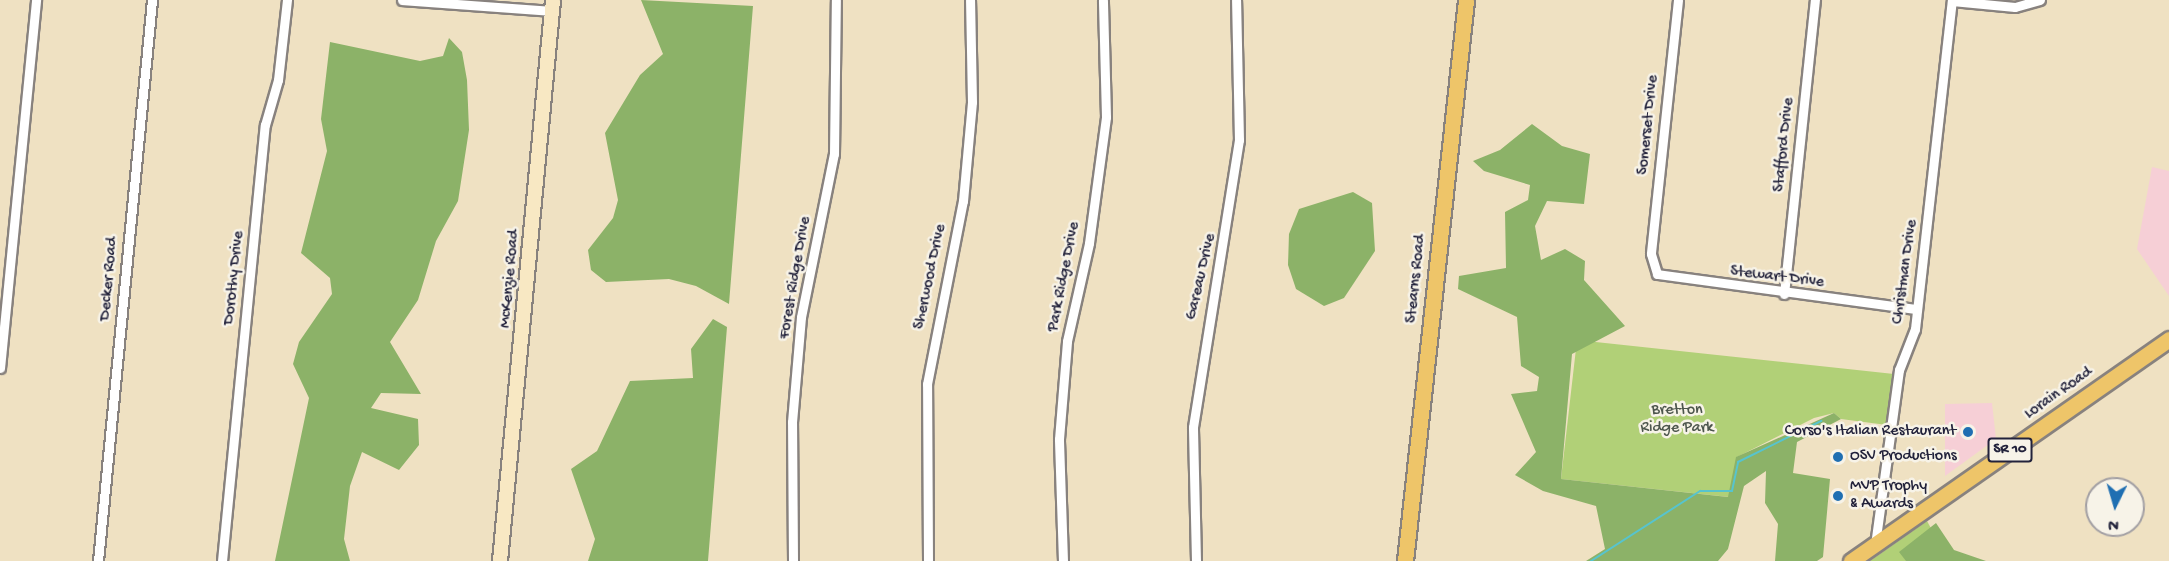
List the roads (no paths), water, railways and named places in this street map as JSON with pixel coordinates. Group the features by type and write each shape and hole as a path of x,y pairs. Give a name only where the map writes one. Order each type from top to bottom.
{"main road":[{"name":"Stearns Road","path":"1405,561 1466,0"},
{"name":"Lorain Road","path":"1851,561 2169,339"}],"street":[{"path":"0,368 36,0"},
{"name":"Decker Road","path":"99,561 152,0"},
{"name":"Dorothy Drive","path":"222,561 265,125 278,80 287,0"},
{"path":"402,0 552,5"},
{"name":"Forest Ridge Drive","path":"793,561 792,422 801,318 834,154 836,0"},
{"name":"Sherwood Drive","path":"928,561 927,384 963,201 972,102 970,0"},
{"name":"Park Ridge Drive","path":"1063,561 1059,440 1067,341 1089,243 1106,117 1103,0"},
{"name":"Gareau Drive","path":"1196,561 1193,427 1239,140 1236,0"},
{"name":"Somerset Drive","path":"1651,254 1678,0"},
{"name":"Stafford Drive","path":"1784,294 1815,0"},
{"path":"1952,0 2015,7 2040,0"},
{"name":"Christman Drive","path":"1875,545 1899,370 1917,309 1952,0"},
{"name":"McKenzie Road","path":"500,561 552,5"},
{"name":"Stewart Drive","path":"1651,254 1657,274 1667,279 1917,309"}],"waterway":[{"path":"1591,561 1700,491 1732,491 1738,462 1821,421"}],"place":[{"name":"Corso's Italian Restaurant","path":"1968,432"},
{"name":"OSV Productions","path":"1838,457"},
{"name":"MVP Trophy & Awards","path":"1838,496"}],"park label":[{"name":"Bretton Ridge Park","path":"1677,420"}]}
